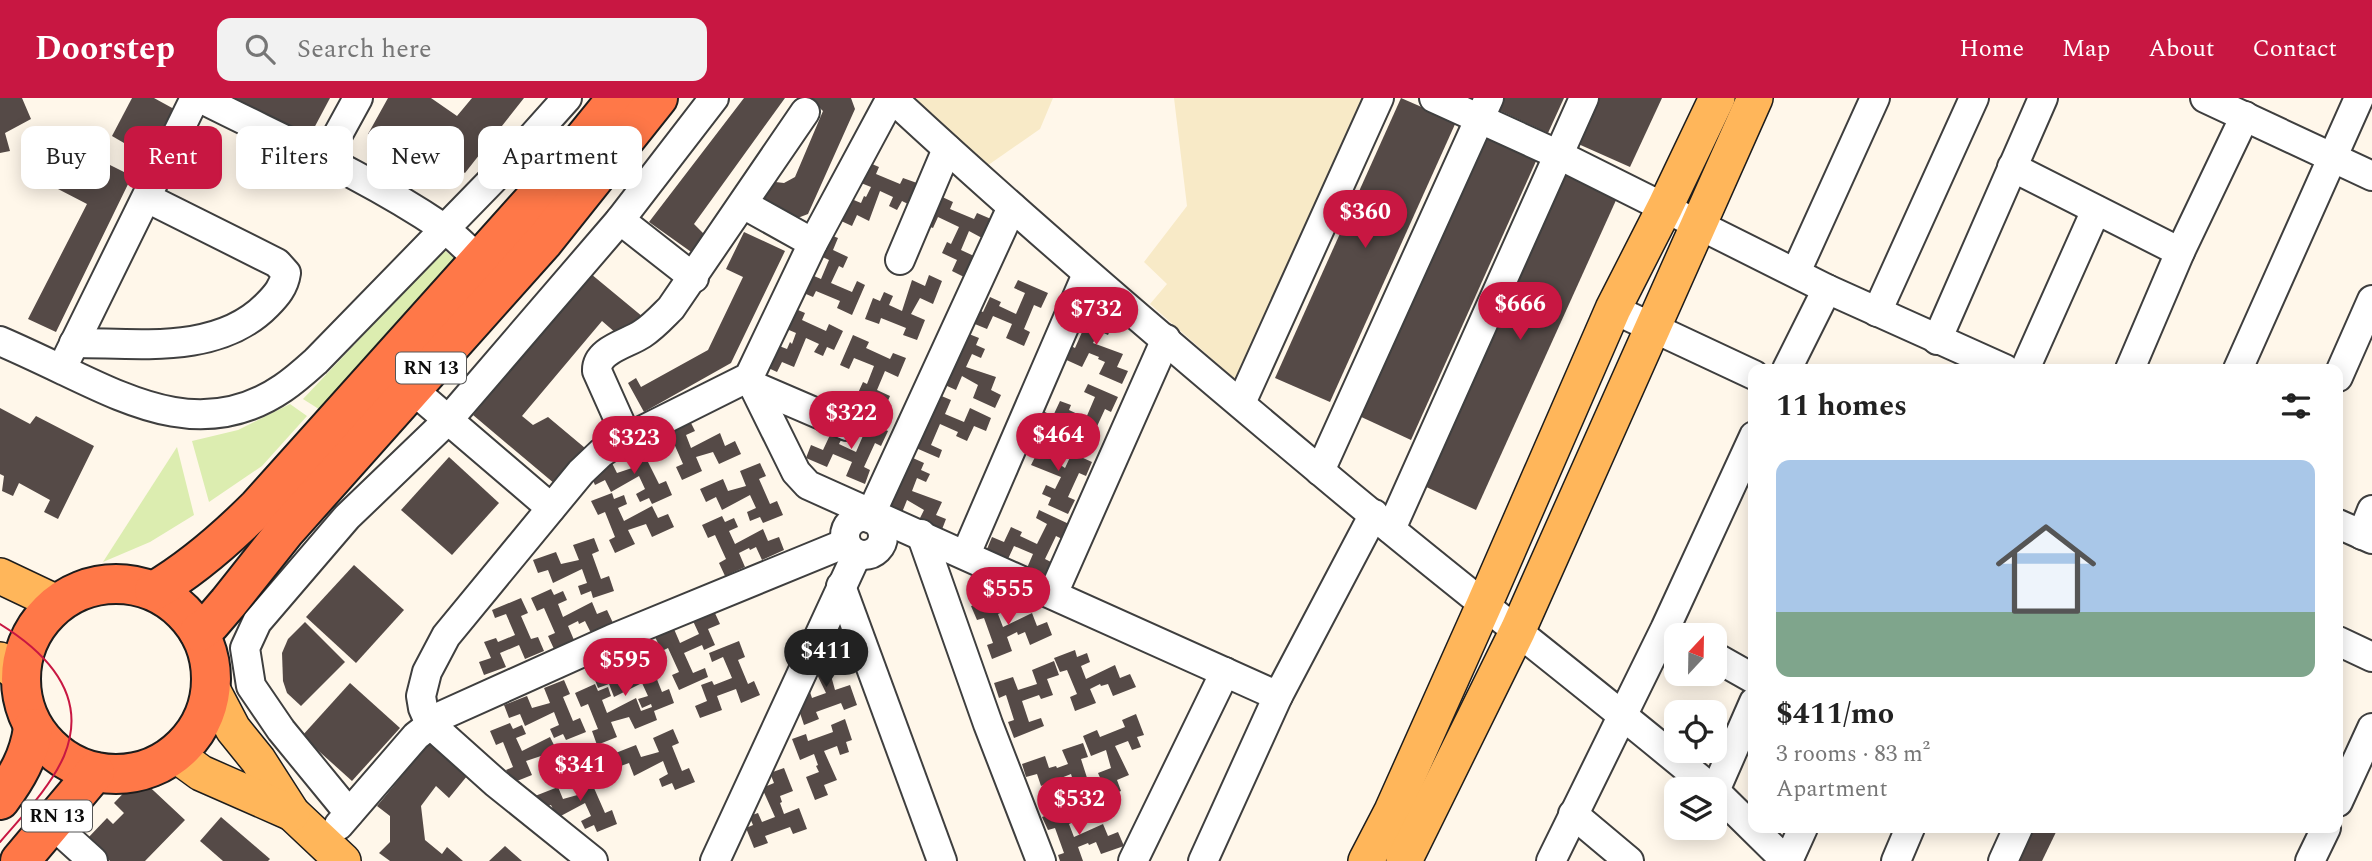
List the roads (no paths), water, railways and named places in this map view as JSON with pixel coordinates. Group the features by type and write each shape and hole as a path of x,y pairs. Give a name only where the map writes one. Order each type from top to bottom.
{"highway":[{"name":"RN 13","path":"154,591 188,569 229,536 258,507 548,183 617,98"},
{"name":"RN 13","path":"199,632 210,624 286,530 544,241 658,98"},
{"path":"121,583 154,591 172,602 199,632 209,659 211,687 207,706 200,724 189,740 161,763 128,774 95,772 48,747 33,729 10,668 40,619 57,603 87,587 110,584 121,583"},
{"name":"RN 13","path":"0,800 19,773 30,750 33,729"},
{"name":"RN 13","path":"20,861 95,772"}],"main road":[{"path":"1366,861 1392,811 1613,309 1717,98"},
{"path":"1404,861 1518,630 1755,98"},
{"path":"0,576 57,603"},
{"path":"211,687 233,729 258,760 292,813 337,856"},
{"path":"175,754 201,773 292,813"}],"street":[{"path":"61,369 197,98 254,126"},
{"path":"343,126 358,98"},
{"path":"0,341 147,407 184,415 220,414 251,404 283,389 316,361 507,165 567,98"},
{"path":"349,813 281,730 251,686 245,648 257,622 347,517 449,419 620,220 714,98"},
{"path":"593,861 496,783 430,724 421,696 427,672 438,648 551,508 601,453 627,438 752,382 813,243 891,98 1087,274 1320,471 1697,777"},
{"path":"1241,403 1379,98"},
{"path":"1434,98 1484,108 1559,155 1665,207 1697,226 1992,364"},
{"path":"1203,861 1278,696 1382,521 1584,98"},
{"path":"1796,272 1875,98"},
{"path":"1877,312 1974,98"},
{"path":"1937,340 2043,98"},
{"path":"2206,98 2372,176"},
{"path":"2240,364 2359,98"},
{"path":"1320,471 1484,108"},
{"path":"627,438 597,371 598,362 607,353 642,334 671,308 805,112"},
{"path":"2132,364 2180,252 2245,117"},
{"path":"900,260 947,149"},
{"path":"2012,167 2180,252"},
{"path":"353,176 445,228 478,259"},
{"path":"74,344 191,342 228,332 255,316 282,288 286,273 277,264 148,198"},
{"path":"743,204 813,243"},
{"path":"870,515 1012,206"},
{"path":"2027,364 2096,210"},
{"path":"620,220 694,278"},
{"path":"966,554 1087,274"},
{"path":"1790,364 1827,289"},
{"path":"2343,366 2372,300"},
{"path":"1613,309 1748,372"},
{"path":"1053,594 1166,340"},
{"path":"752,382 801,479 815,489 870,515 966,554 1278,696"},
{"path":"752,382 847,426"},
{"path":"412,389 551,508"},
{"path":"1675,623 1745,472"},
{"path":"337,856 349,813 430,724 453,709 509,684 851,548 869,555 883,542 883,530 870,515"},
{"path":"921,534 1041,861"},
{"path":"715,861 841,586 851,548"},
{"path":"841,586 942,861"},
{"path":"2343,643 2372,657"},
{"path":"1551,861 1624,715 1664,644"},
{"path":"1727,664 1748,676"},
{"path":"1133,861 1224,672"},
{"path":"1720,777 1748,715"},
{"path":"2343,778 2348,753 2372,728"},
{"path":"1727,803 1748,824"},
{"path":"1573,814 1629,861"},
{"path":"51,823 81,857"},
{"path":"730,831 741,861"},
{"path":"1758,833 1787,861 1801,833"},
{"path":"1896,861 1908,833"},
{"path":"2003,861 2016,833"},
{"path":"2310,861 2324,833"}],"tram line":[{"path":"0,624 33,648 59,678 71,714 70,734 58,768 35,801 0,842"}]}
